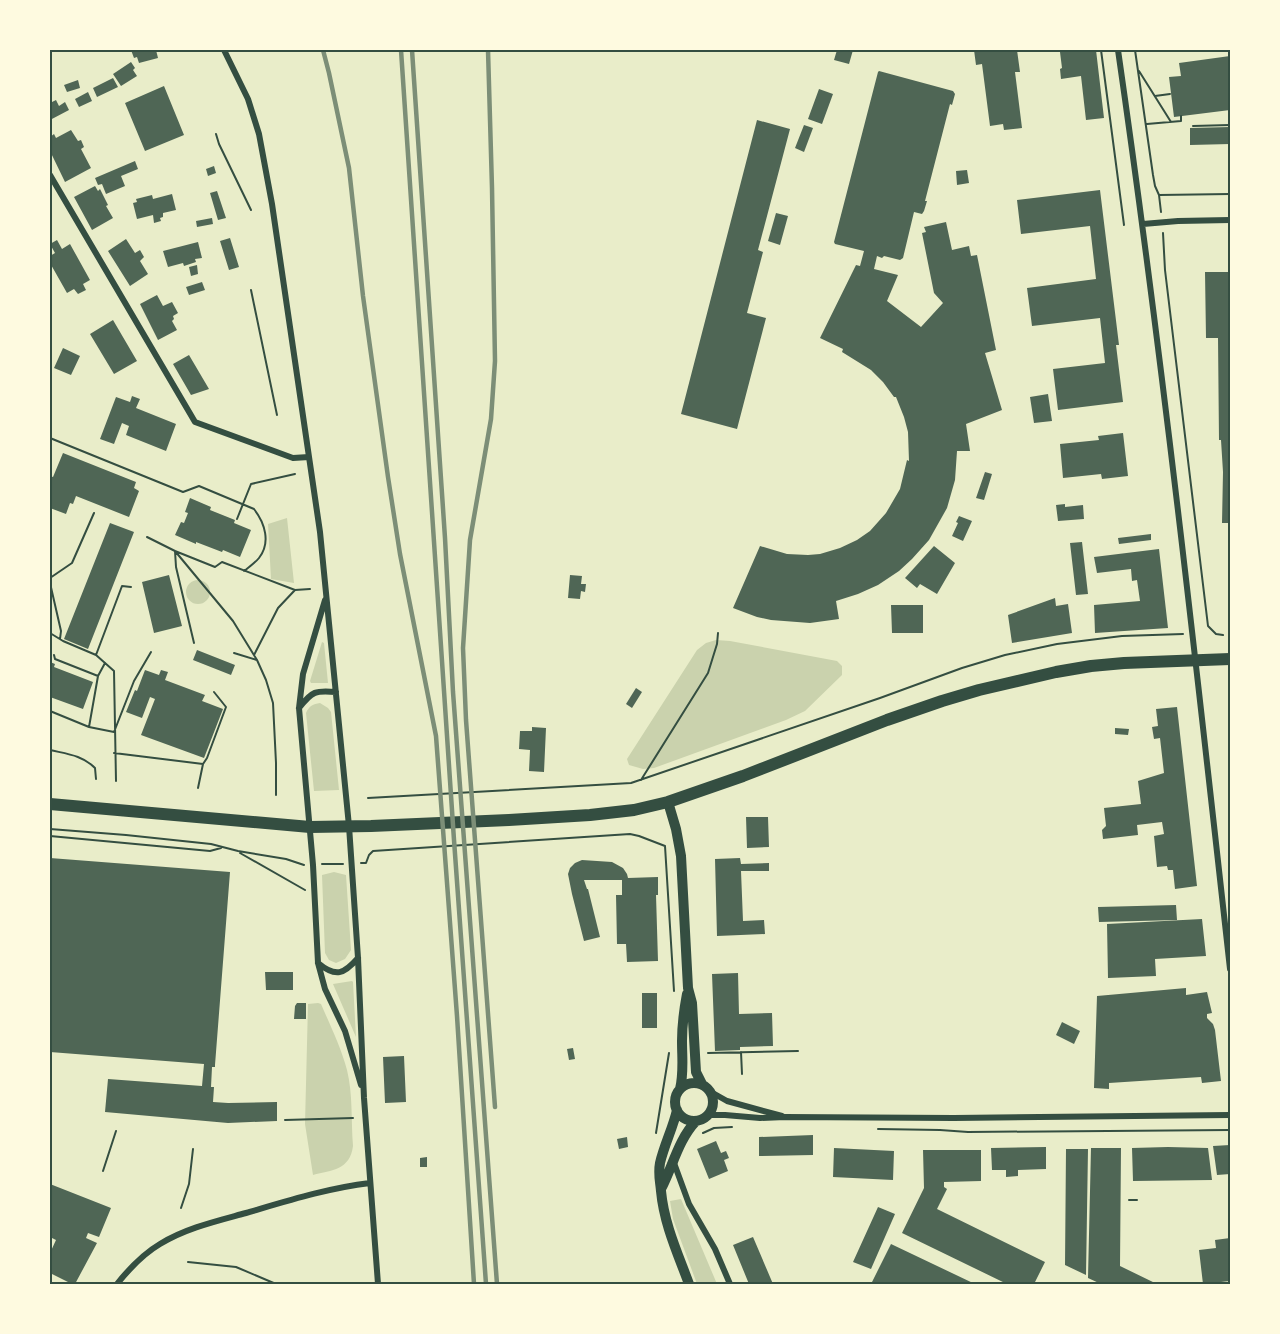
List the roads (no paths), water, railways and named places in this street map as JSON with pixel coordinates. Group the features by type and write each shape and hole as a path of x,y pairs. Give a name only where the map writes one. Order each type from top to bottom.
{"main road":[{"path":"50,804 310,827 590,815 634,810 668,802 743,776 887,720 979,690 1091,666 1230,658"},
{"path":"668,802 681,856 688,988 692,1003 696,1072 702,1084 711,1092 713,1104 709,1115 696,1121 685,1119 677,1110"},
{"path":"688,988 682,1041 683,1070 680,1089 675,1098 677,1110 660,1163 658,1177 663,1212 689,1284"},
{"path":"680,1089 690,1083 702,1084"},
{"path":"661,1190 684,1136 696,1121"}],"street":[{"path":"224,50 248,99 259,135 272,204 320,532 350,826 364,1098 378,1284"},
{"path":"1118,50 1143,224 1230,969"},
{"path":"50,175 195,422 293,458 309,458"},
{"path":"1143,224 1230,220"},
{"path":"326,597 303,674 299,708 313,865 318,963 325,989 345,1031 364,1098"},
{"path":"299,708 307,698 320,691 336,692"},
{"path":"318,963 334,973 350,967 358,958"},
{"path":"711,1092 727,1101 785,1117"},
{"path":"709,1115 760,1118 1230,1115"},
{"path":"673,1162 689,1204 715,1249 730,1284"},
{"path":"117,1284 142,1257 179,1234 306,1195 370,1183"}],"railway":[{"path":"323,50 349,168 363,296 388,477 400,554 436,736 474,1284"},
{"path":"401,50 486,1284"},
{"path":"412,50 445,538 453,692 497,1284"},
{"path":"488,50 495,361 491,419 470,540 463,648 466,720 495,1107"}]}
